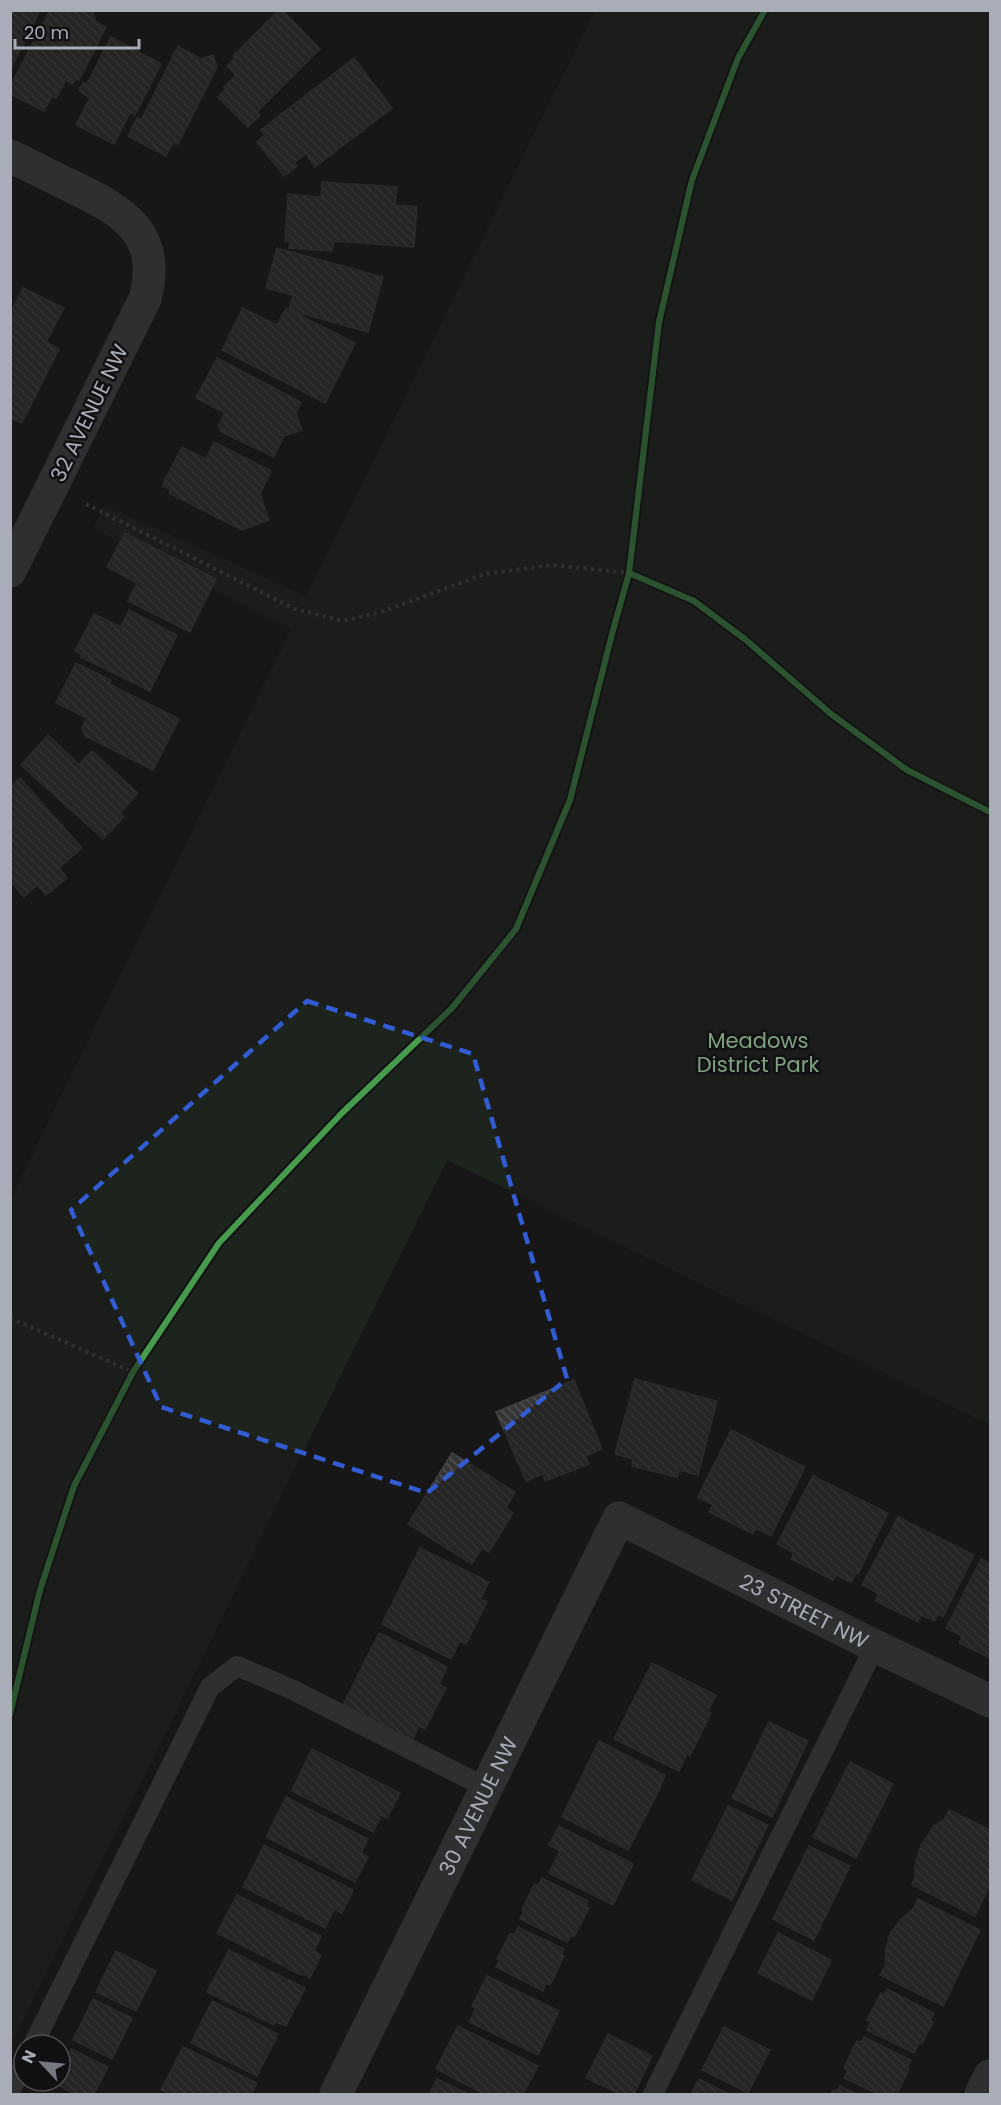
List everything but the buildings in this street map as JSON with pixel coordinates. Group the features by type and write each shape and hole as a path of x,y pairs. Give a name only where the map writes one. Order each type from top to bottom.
{"street":[{"name":"32 AVENUE NW","path":"10,156 117,210 129,220 141,237 146,250 149,282 145,299 10,572"},
{"name":"23 STREET NW","path":"619,1518 990,1701"},
{"name":"30 AVENUE NW","path":"336,2094 619,1518"},
{"path":"981,2094 990,2076"}],"lane":[{"path":"653,2094 875,1646"},
{"path":"39,2033 210,1687 237,1666 291,1689 487,1788"}],"path":[{"path":"52,488 296,609 343,621 381,612 486,574 552,565 629,573 638,576"},
{"path":"626,583 630,561"},
{"path":"10,1318 133,1372"},
{"path":"128,1383 140,1362"}],"highlighted area":[{"path":"307,1001 473,1054 567,1379 427,1493 161,1407 71,1210"}],"green space":[{"name":"Meadows District Park","path":"595,11 990,11 990,1425 447,1160 17,2033 12,2033 11,2046 11,1198 291,629 94,528 104,505 306,596"}],"cycle path":[{"path":"10,1714 40,1590 74,1486 133,1372 219,1243 342,1113 452,1008 516,929 570,800 629,573 659,322 692,180 738,58 765,10"},
{"path":"629,573 694,601 746,640 831,714 907,770 990,812"}]}
